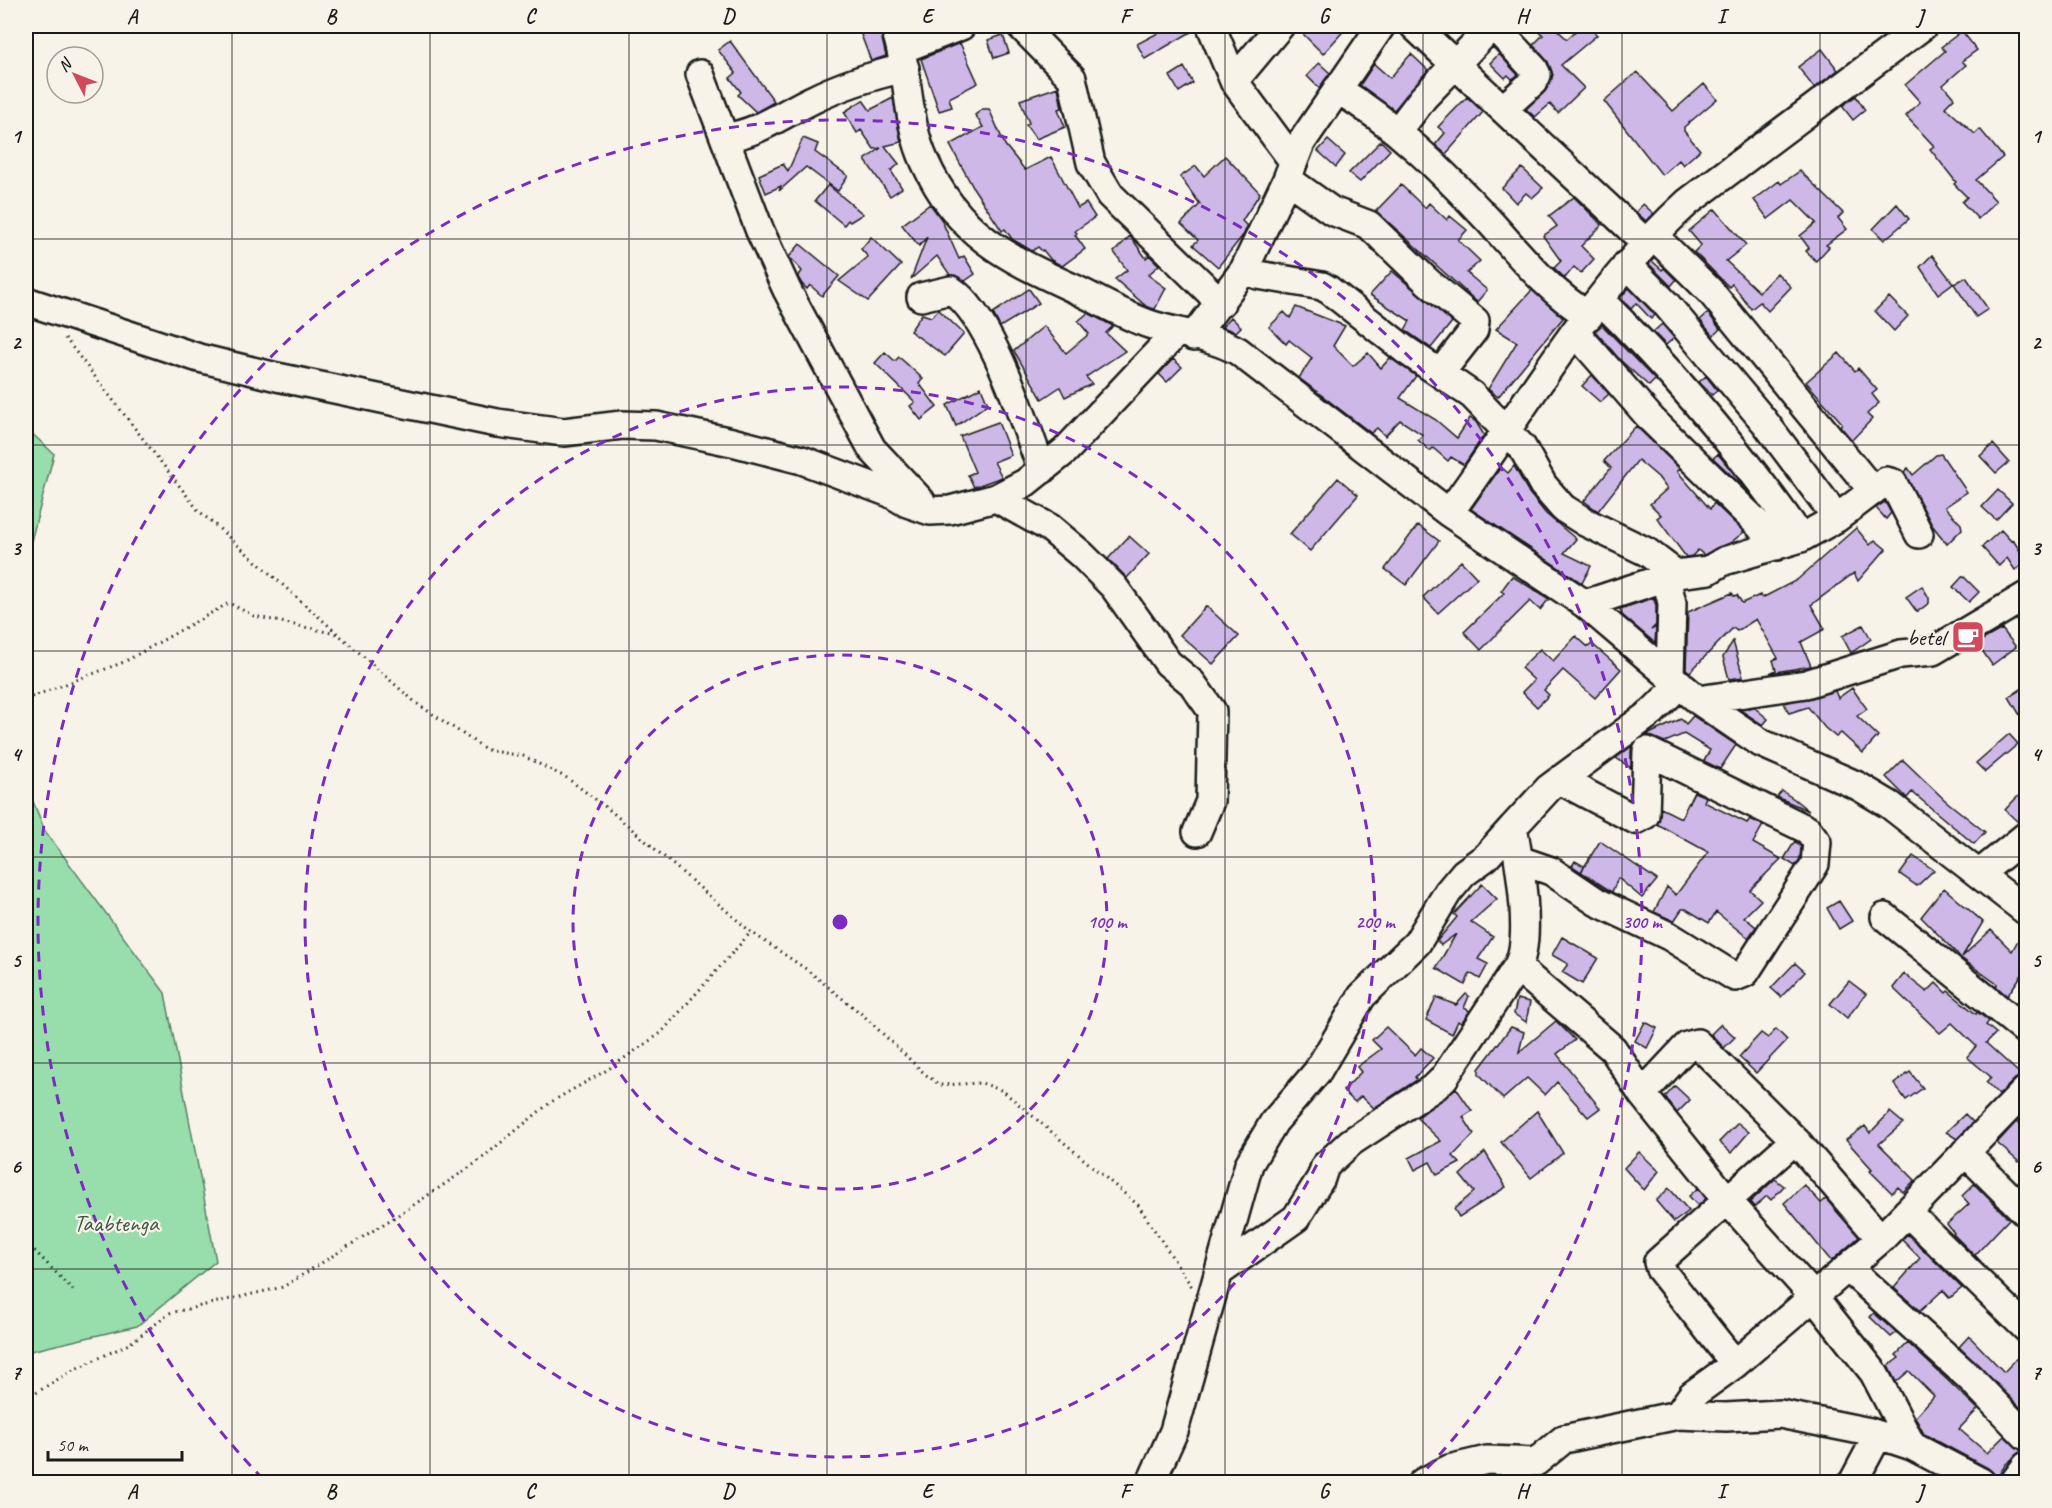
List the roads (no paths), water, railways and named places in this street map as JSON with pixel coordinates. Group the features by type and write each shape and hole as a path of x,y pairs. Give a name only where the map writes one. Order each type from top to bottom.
{"street":[{"path":"726,137 758,128 828,93 900,48 961,26"},
{"path":"1021,26 1072,78 1091,163 1110,195 1221,303"},
{"path":"1211,26 1234,81 1290,170 1332,211 1369,225 1428,282 1475,321 1474,330 1441,372"},
{"path":"1234,81 1280,26"},
{"path":"26,301 199,358 277,377 497,423 564,432 622,425 656,426 802,460 890,493 907,503 930,511 950,510 996,498 1042,470 1065,451 1185,334 1221,303 1244,270 1301,143 1381,26"},
{"path":"1414,26 1649,239 1710,291 1873,491"},
{"path":"1398,131 1423,98 1493,26 1536,72 1533,82 1504,108"},
{"path":"1449,513 1588,316 1649,239 1688,202 1923,26"},
{"path":"900,48 909,110 925,162 943,195 965,224 980,239 1019,263 1130,318 1216,341 1238,351 1449,513 1585,604 1683,687 1761,743 1858,786 1890,805 2026,911"},
{"path":"700,74 760,231 787,290 873,449 930,511"},
{"path":"1337,89 1398,131 1444,174 1543,280 1588,316 1673,375 1710,418 1788,542"},
{"path":"1627,264 1666,304 1764,421 1838,518"},
{"path":"1244,270 1258,275 1322,286 1404,349 1472,395 1522,447 1543,485 1563,508 1585,522 1647,552 1671,576 1672,603 1683,687"},
{"path":"921,297 951,290 987,336 1007,378 1042,470"},
{"path":"1588,316 1622,388 1758,524 1788,542"},
{"path":"1585,604 1671,576 1709,570 1724,561 1788,542 1838,518 1886,481 1893,483 1919,534"},
{"path":"996,498 1050,528 1082,555 1114,587 1168,663 1192,683 1212,711 1210,801 1197,832"},
{"path":"1151,1482 1174,1431 1249,1164 1274,1122 1317,1072 1362,996 1417,943 1448,891 1464,873 1486,858 1549,788 1683,687 1806,684 1901,654 1933,651 2026,596"},
{"path":"1519,860 1551,871 1597,902 1669,936 1735,977 1745,973 1815,864 1817,842 1808,831 1647,751 1630,728"},
{"path":"1560,780 1636,820 1641,819 1645,815 1647,751"},
{"path":"1218,1273 1296,1218 1321,1178 1325,1166 1352,1142 1436,1086 1517,967 1525,944 1519,860 1513,827"},
{"path":"1979,874 2026,836"},
{"path":"1885,917 2026,1031"},
{"path":"1517,967 1613,1049 1642,1094 1727,1200 1814,1297 1881,1383 1912,1446"},
{"path":"1642,1094 1687,1046 1697,1043 1795,1140 1881,1239"},
{"path":"1678,1415 1692,1395 1735,1364 1881,1239 1965,1152 2022,1103"},
{"path":"1735,1364 1658,1264 1795,1140"},
{"path":"1965,1152 2026,1213"},
{"path":"1907,1212 2026,1328"},
{"path":"1848,1268 1970,1378 2026,1436"},
{"path":"1423,1482 1449,1469 1486,1460 1536,1462 1564,1439 1678,1415 1797,1415 1912,1446 1981,1482"},
{"path":"1853,1482 1878,1435"},
{"path":"2014,1482 2026,1466"}],"place":[{"name":"betel","path":"1968,637"}],"park label":[{"name":"Taabtenga","path":"116,1223"}]}
